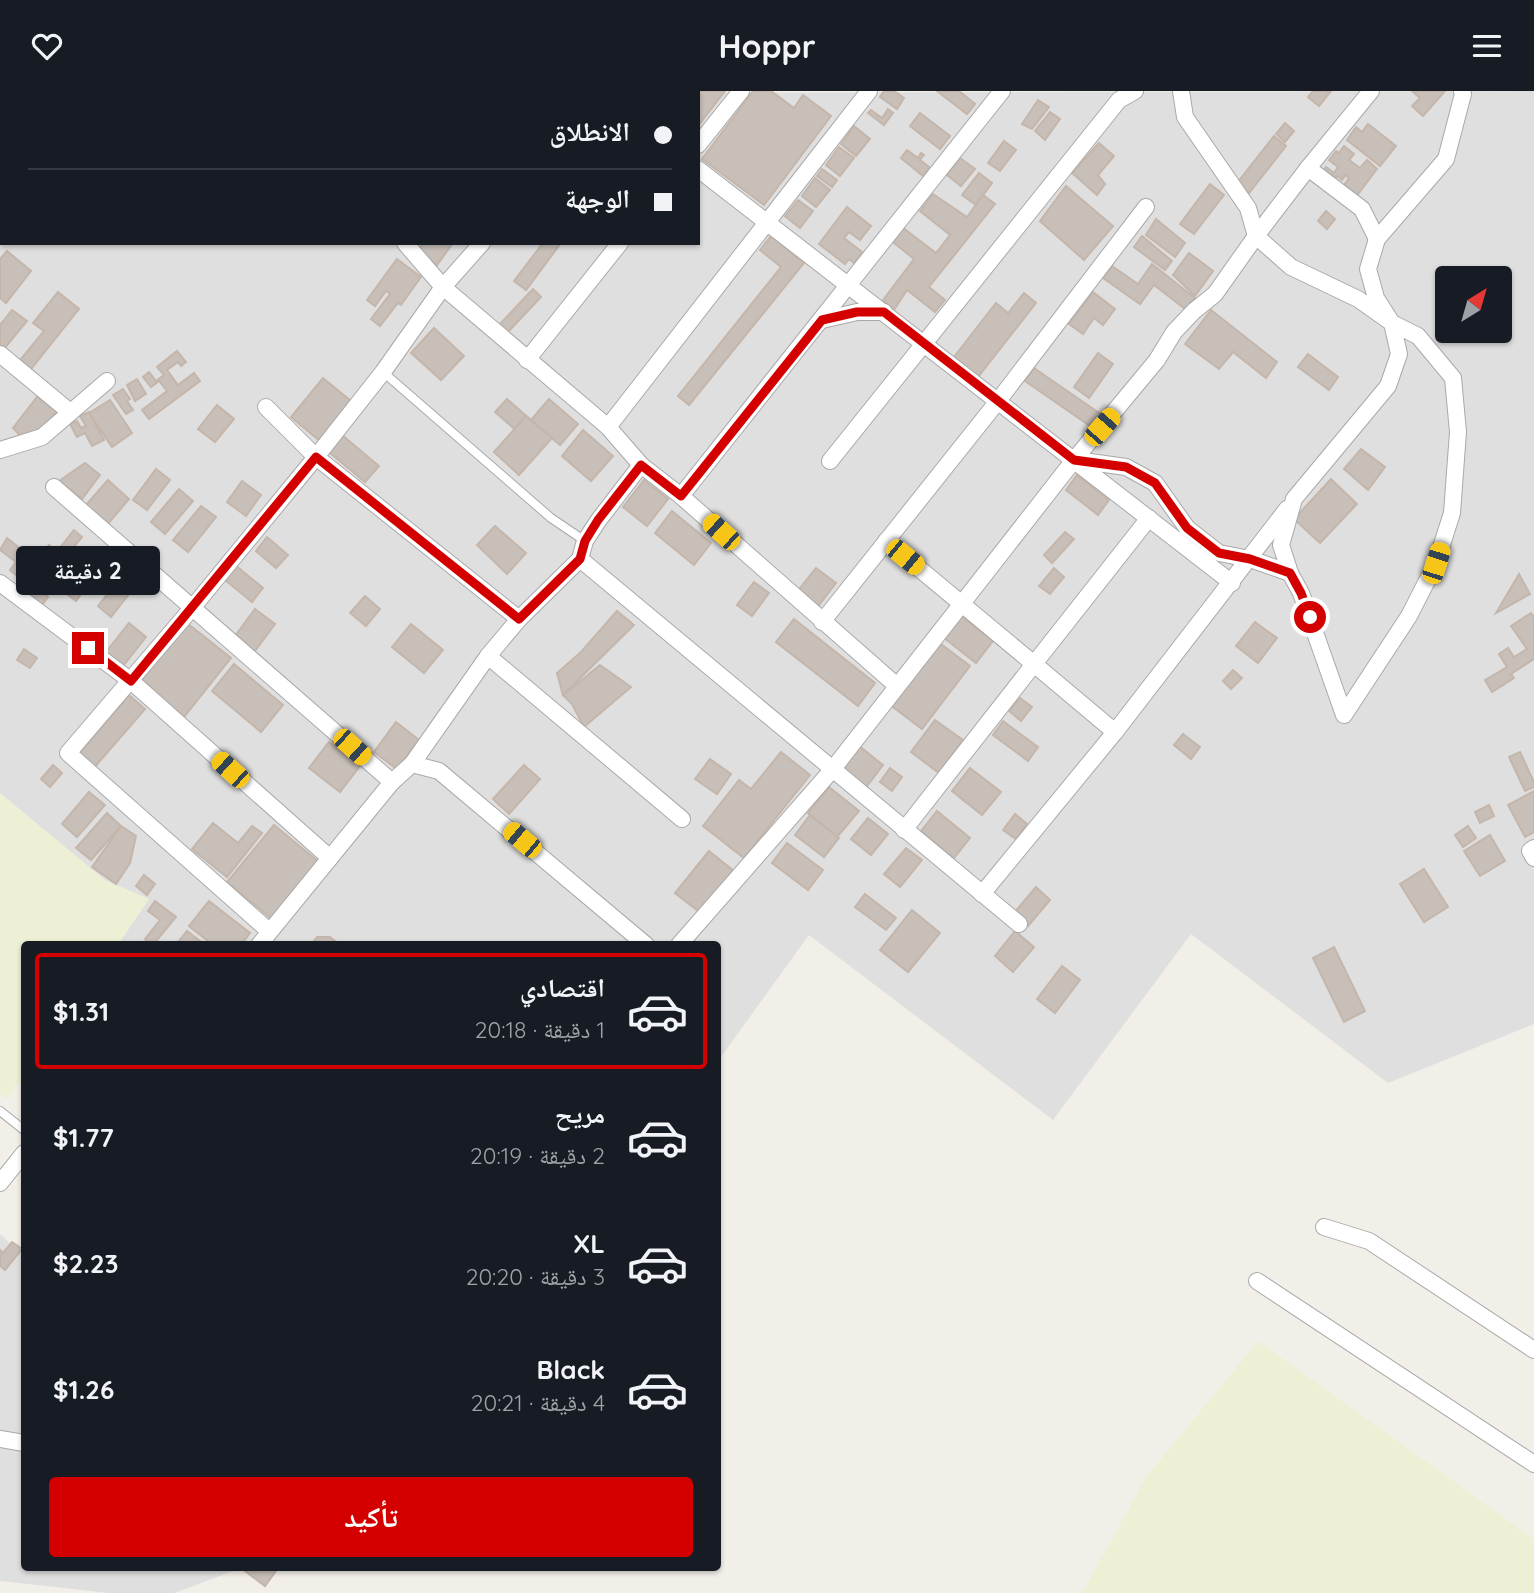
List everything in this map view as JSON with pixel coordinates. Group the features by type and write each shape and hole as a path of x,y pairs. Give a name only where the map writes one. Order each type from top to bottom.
{"street":[{"path":"700,142 741,91"},
{"path":"608,427 869,91"},
{"path":"681,496 1002,91"},
{"path":"830,461 1119,100 1135,91"},
{"path":"1181,91 1185,117 1248,208 1256,236 1291,267 1358,299 1392,323 1418,336 1453,378 1458,432 1452,513 1436,563 1409,616 1344,715 1281,545 1294,499"},
{"path":"682,941 832,770 1074,460 1138,385 1174,332 1215,294 1308,168 1371,91"},
{"path":"982,894 1115,732 1294,499 1388,386 1399,354 1392,323 1376,298 1368,269 1377,239 1446,159 1462,91"},
{"path":"1308,168 1362,209 1377,239"},
{"path":"700,171 1232,583"},
{"path":"822,622 998,401 1146,207"},
{"path":"407,245 443,287 608,427 641,465 681,496 897,686"},
{"path":"269,931 68,753 316,457 383,372 443,287 480,245"},
{"path":"527,360 618,245"},
{"path":"822,320 857,312 884,312"},
{"path":"0,354 71,412"},
{"path":"0,450 42,437 107,381"},
{"path":"267,407 316,457 519,619"},
{"path":"1074,460 1126,467 1155,483 1187,528 1219,553 1250,559 1290,573"},
{"path":"262,941 392,782 412,764 488,656 519,619 580,559 585,541 598,520 641,465"},
{"path":"54,487 392,782"},
{"path":"904,829 1149,519"},
{"path":"886,541 1115,732"},
{"path":"580,559 1019,924"},
{"path":"0,583 131,681 330,858"},
{"path":"488,656 682,819"},
{"path":"412,764 439,771 641,941"},
{"path":"1534,848 1530,851 1534,858"},
{"path":"0,1183 21,1157"},
{"path":"1324,1227 1369,1241 1534,1350"},
{"path":"1257,1280 1534,1464"},
{"path":"0,1439 21,1442"}],"lane":[{"path":"383,372 551,518 585,541"},
{"path":"0,1111 21,1128"}],"shaded area":[{"path":"1534,91 1534,1024 1388,1083 1191,934 1053,1120 809,935 721,1057 721,941 88,941 0,810 0,245 700,245 700,93"},
{"path":"0,1234 21,1253 21,1571 233,1571 175,1593 109,1593 0,1581"}],"green space":[{"path":"0,793 105,880 149,899 121,941 21,941 21,1079 7,1099 0,1093"},
{"path":"1258,1341 1534,1539 1534,1593 1082,1593 1147,1476"}],"building":[{"path":"700,91 725,91 700,123"},
{"path":"753,91 771,91 794,108 803,95 831,116 764,205 702,159"},
{"path":"884,91 894,91 904,98 897,109 880,97"},
{"path":"937,91 959,91 975,104 967,114"},
{"path":"1313,91 1331,91 1319,106 1308,97"},
{"path":"1412,91 1445,91 1423,116 1412,106 1420,98"},
{"path":"1038,100 1049,107 1032,129 1022,124"},
{"path":"888,109 893,113 884,125 868,113 871,110 882,118"},
{"path":"1050,112 1060,119 1045,140 1035,131"},
{"path":"920,113 950,136 940,149 910,126"},
{"path":"1285,123 1294,131 1285,142 1276,134"},
{"path":"1368,124 1396,146 1380,166 1347,140 1356,127 1362,132"},
{"path":"854,126 870,139 856,156 841,144"},
{"path":"1274,136 1286,146 1249,193 1237,183"},
{"path":"1004,141 1016,150 1000,171 988,163"},
{"path":"1099,143 1114,156 1098,175 1105,184 1097,195 1072,173"},
{"path":"1344,146 1354,154 1349,160 1360,168 1367,160 1377,169 1355,198 1342,188 1349,178 1346,175 1342,180 1337,176 1333,181 1322,173 1326,167 1334,173 1338,167 1329,160"},
{"path":"839,147 854,158 840,176 826,165"},
{"path":"907,150 918,158 921,153 924,155 920,160 929,167 923,176 901,158"},
{"path":"960,158 975,169 961,186 947,175"},
{"path":"822,169 837,180 832,187 817,176"},
{"path":"979,173 992,183 976,205 962,195"},
{"path":"815,178 830,190 816,207 802,196"},
{"path":"1210,184 1224,195 1194,234 1180,224"},
{"path":"1066,186 1113,226 1084,260 1040,221"},
{"path":"933,194 967,217 983,195 995,204 929,287 945,300 935,312 907,290 894,310 883,300 914,259 893,242 903,228 936,253 950,235 920,211"},
{"path":"798,200 813,211 800,228 785,216"},
{"path":"847,207 871,226 860,240 849,232 844,238 862,252 854,263 849,259 845,264 819,244"},
{"path":"1326,211 1335,219 1327,229 1318,221"},
{"path":"1156,219 1185,243 1175,257 1146,235"},
{"path":"771,236 804,263 689,405 678,396 781,267 760,250"},
{"path":"1142,236 1172,261 1165,270 1134,247"},
{"path":"422,245 452,245 437,265 418,251"},
{"path":"541,245 560,245 526,290 514,281"},
{"path":"7,251 31,271 6,303 0,298 0,259"},
{"path":"1189,253 1213,271 1195,296 1173,275"},
{"path":"397,259 421,277 401,305 398,303 380,326 371,319 390,294 386,291 375,306 367,300"},
{"path":"1152,264 1195,298 1185,309 1154,285 1140,304 1103,278 1112,266 1138,284"},
{"path":"533,289 541,297 507,333 499,325"},
{"path":"58,292 79,309 31,369 20,360 44,331 33,323"},
{"path":"1093,292 1115,309 1103,325 1094,318 1083,334 1069,324"},
{"path":"1024,293 1036,303 978,377 954,357 996,303 1008,313"},
{"path":"12,310 27,321 4,349 0,347 0,325"},
{"path":"1211,310 1277,362 1266,378 1233,352 1219,369 1185,344"},
{"path":"434,328 464,356 441,380 411,353"},
{"path":"177,351 186,362 181,366 178,362 167,370 178,385 194,373 200,381 149,419 142,410 167,391 159,381 151,387 143,377 149,372 156,381 164,375 157,367"},
{"path":"1098,353 1113,364 1089,398 1074,387"},
{"path":"1308,354 1338,377 1329,390 1298,367"},
{"path":"1034,368 1102,415 1093,428 1025,381"},
{"path":"323,378 352,402 320,441 291,417"},
{"path":"137,379 146,394 135,401 127,385"},
{"path":"123,389 133,410 126,414 113,395"},
{"path":"37,397 57,412 24,440 13,428"},
{"path":"507,399 531,420 519,433 495,412"},
{"path":"549,399 578,424 560,445 531,420"},
{"path":"110,400 132,433 112,447 89,413"},
{"path":"217,405 234,419 215,442 198,429"},
{"path":"89,412 104,440 92,446 85,433 77,437 70,424 77,421 81,428 86,426 80,416"},
{"path":"526,416 552,438 519,475 494,452"},
{"path":"583,430 613,456 591,481 562,456"},
{"path":"342,435 379,466 365,482 329,452"},
{"path":"1361,449 1385,467 1368,490 1344,469"},
{"path":"85,463 100,475 82,499 59,481"},
{"path":"156,469 170,480 147,510 133,500"},
{"path":"1077,475 1109,500 1098,515 1066,490"},
{"path":"1331,479 1357,504 1320,543 1294,519"},
{"path":"108,480 129,499 107,525 86,505"},
{"path":"644,480 668,499 647,526 623,507"},
{"path":"242,481 261,495 246,516 227,502"},
{"path":"179,489 193,501 165,534 151,522"},
{"path":"201,506 216,517 188,552 173,540"},
{"path":"672,511 711,543 694,565 655,533"},
{"path":"495,526 526,553 507,574 477,545"},
{"path":"74,530 82,537 67,555 59,549"},
{"path":"1065,532 1074,539 1052,563 1044,555"},
{"path":"267,537 288,555 276,568 256,551"},
{"path":"7,538 37,562 22,580 10,570 16,562 0,550"},
{"path":"49,545 61,555 53,564 41,555"},
{"path":"73,555 97,574 84,590 60,571"},
{"path":"235,565 263,588 252,602 224,579"},
{"path":"54,567 84,590 76,601 46,578"},
{"path":"816,568 836,583 816,609 796,593"},
{"path":"1054,568 1064,577 1050,594 1039,586"},
{"path":"127,569 140,580 111,617 98,606"},
{"path":"1519,574 1530,594 1496,613"},
{"path":"42,582 46,585 41,591 48,597 42,605 31,596"},
{"path":"754,582 769,593 752,616 737,605"},
{"path":"365,596 380,609 366,626 350,613"},
{"path":"255,609 275,624 255,651 235,636"},
{"path":"617,611 634,625 563,695 557,673 581,652"},
{"path":"1531,613 1534,617 1534,659 1511,674 1514,678 1492,692 1485,680 1507,667 1499,654 1508,648 1514,657 1527,649 1511,626"},
{"path":"960,615 993,641 976,663 943,637"},
{"path":"794,619 875,683 858,706 776,642"},
{"path":"1255,622 1277,638 1258,663 1236,646"},
{"path":"129,623 146,637 123,666 106,652"},
{"path":"187,623 231,658 184,717 140,681"},
{"path":"411,624 443,650 424,673 392,647"},
{"path":"937,641 970,666 922,729 889,704"},
{"path":"24,649 37,658 30,668 17,660"},
{"path":"234,664 283,705 261,732 212,691"},
{"path":"600,665 631,687 584,727 572,704 563,695"},
{"path":"1233,670 1242,678 1231,689 1223,681"},
{"path":"129,695 145,709 93,769 77,756"},
{"path":"1020,698 1032,707 1021,721 1009,711"},
{"path":"935,720 963,740 939,773 911,752"},
{"path":"1003,721 1038,747 1028,761 993,735"},
{"path":"396,722 419,740 397,769 374,752"},
{"path":"1183,734 1200,747 1191,759 1174,745"},
{"path":"329,742 360,766 340,792 309,768"},
{"path":"858,745 883,765 864,790 838,771"},
{"path":"781,752 810,775 744,858 703,826 739,780 751,789"},
{"path":"1520,752 1534,782 1534,787 1525,791 1509,757"},
{"path":"710,759 731,774 717,794 695,779"},
{"path":"53,765 62,773 50,787 41,779"},
{"path":"524,765 540,779 509,814 493,799"},
{"path":"890,768 902,777 892,791 880,782"},
{"path":"970,768 1001,792 982,815 952,791"},
{"path":"829,787 859,811 837,837 808,813"},
{"path":"1534,791 1534,832 1525,837 1508,805"},
{"path":"89,792 105,805 77,837 62,824"},
{"path":"1489,805 1494,816 1480,823 1475,812"},
{"path":"937,811 970,838 954,858 921,831"},
{"path":"107,813 121,826 91,860 76,848"},
{"path":"1015,814 1027,824 1016,839 1003,830"},
{"path":"810,815 839,838 824,857 795,835"},
{"path":"868,818 888,834 871,855 851,839"},
{"path":"213,823 238,843 252,826 262,833 227,877 192,849"},
{"path":"274,825 320,863 273,920 227,882"},
{"path":"121,826 136,836 130,863 116,884 92,867"},
{"path":"1468,826 1476,838 1463,847 1455,835"},
{"path":"1490,835 1505,861 1480,876 1464,851"},
{"path":"787,843 823,870 808,890 772,863"},
{"path":"906,848 922,860 900,887 884,874"},
{"path":"709,851 735,872 702,914 675,893"},
{"path":"1424,869 1448,907 1424,922 1400,884"},
{"path":"144,875 155,884 147,895 136,886"},
{"path":"1036,887 1050,900 1028,926 1014,913"},
{"path":"865,894 896,918 886,930 855,907"},
{"path":"155,901 176,917 156,941 145,939 160,920 148,911"},
{"path":"209,901 250,933 244,941 208,941 189,926"},
{"path":"912,910 940,933 908,972 880,950"},
{"path":"187,931 200,941 179,941"},
{"path":"1015,931 1034,947 1013,972 995,956"},
{"path":"317,937 330,937 335,941 314,941"},
{"path":"1334,947 1365,1011 1344,1022 1313,958"},
{"path":"1062,966 1080,980 1055,1013 1037,999"},
{"path":"12,1242 21,1248 5,1270 0,1266 0,1250 3,1253"},
{"path":"245,1571 276,1571 265,1586"}],"route":[{"path":"88,648 131,681 316,457 519,619 580,559 585,541 598,520 641,465 681,496 822,320 872,311 884,312 1074,460 1126,467 1155,483 1187,528 1219,553 1250,559 1290,573 1310,617"}]}
